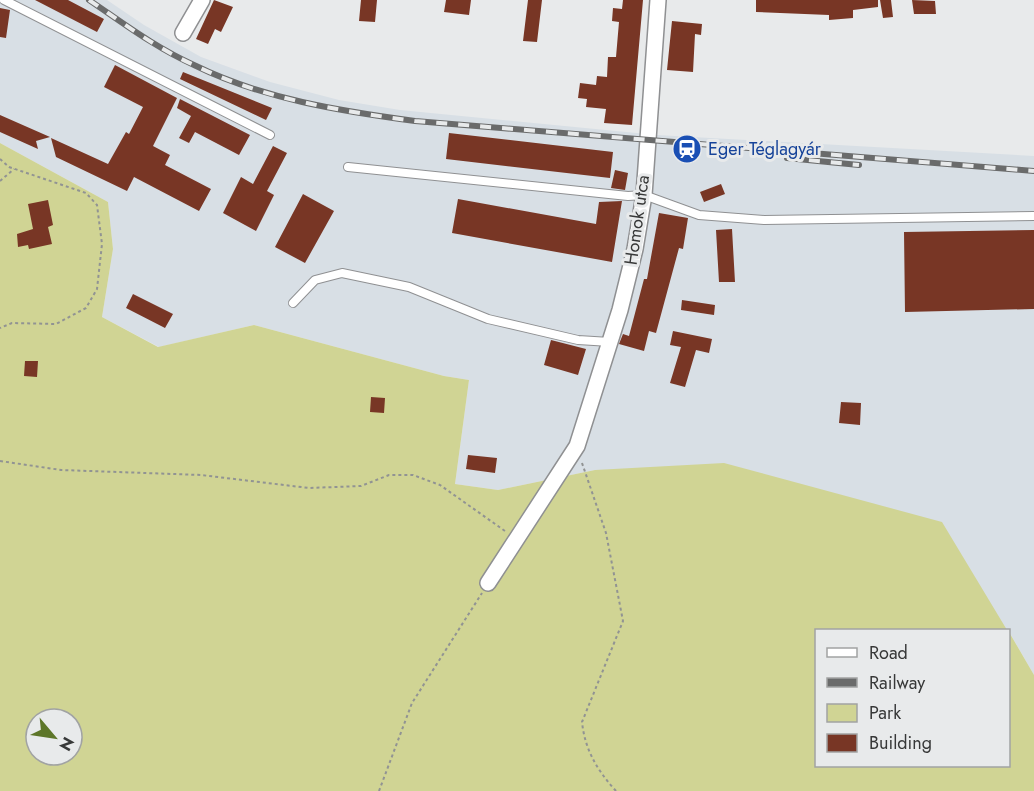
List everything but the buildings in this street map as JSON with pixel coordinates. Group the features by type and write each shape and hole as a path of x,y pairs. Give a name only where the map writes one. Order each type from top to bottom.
{"street":[{"path":"183,33 202,0"},
{"name":"Homok utca","path":"488,583 579,440 610,342 635,249 644,195 658,0"}],"lane":[{"path":"4,0 270,135"},
{"path":"348,167 628,196 644,195 699,215 764,220 1034,216"},
{"path":"293,303 315,280 342,273 409,287 488,319 578,340 610,342"}],"path":[{"path":"0,159 14,169 86,193 97,205 102,244 97,290 86,308 56,324 12,323 0,328"},
{"path":"0,181 14,169"},
{"path":"579,440 606,532 623,621 582,722 584,737 597,770 616,791"},
{"path":"0,461 60,470 201,475 309,488 361,486 389,475 413,475 440,485 516,539"},
{"path":"379,791 412,703 488,583"}],"shaded area":[{"path":"0,0 107,0 144,25 201,57 270,82 339,100 400,110 657,135 1034,156 1034,675 1010,633 1010,629 595,470 498,490 455,484 469,380 444,376 254,325 159,347 102,317 113,249 108,202 0,143"}],"green space":[{"path":"0,143 108,202 113,249 102,317 158,347 254,325 444,376 469,380 455,484 498,490 595,470 724,463 942,522 1006,629 815,629 815,767 1010,767 1010,634 1034,675 1034,791 0,791"}],"railway":[{"path":"89,0 166,51 220,77 274,95 330,108 415,121 1034,171"},
{"path":"787,158 859,165"}],"place":[{"name":"Eger Téglagyár","path":"687,149"}]}
